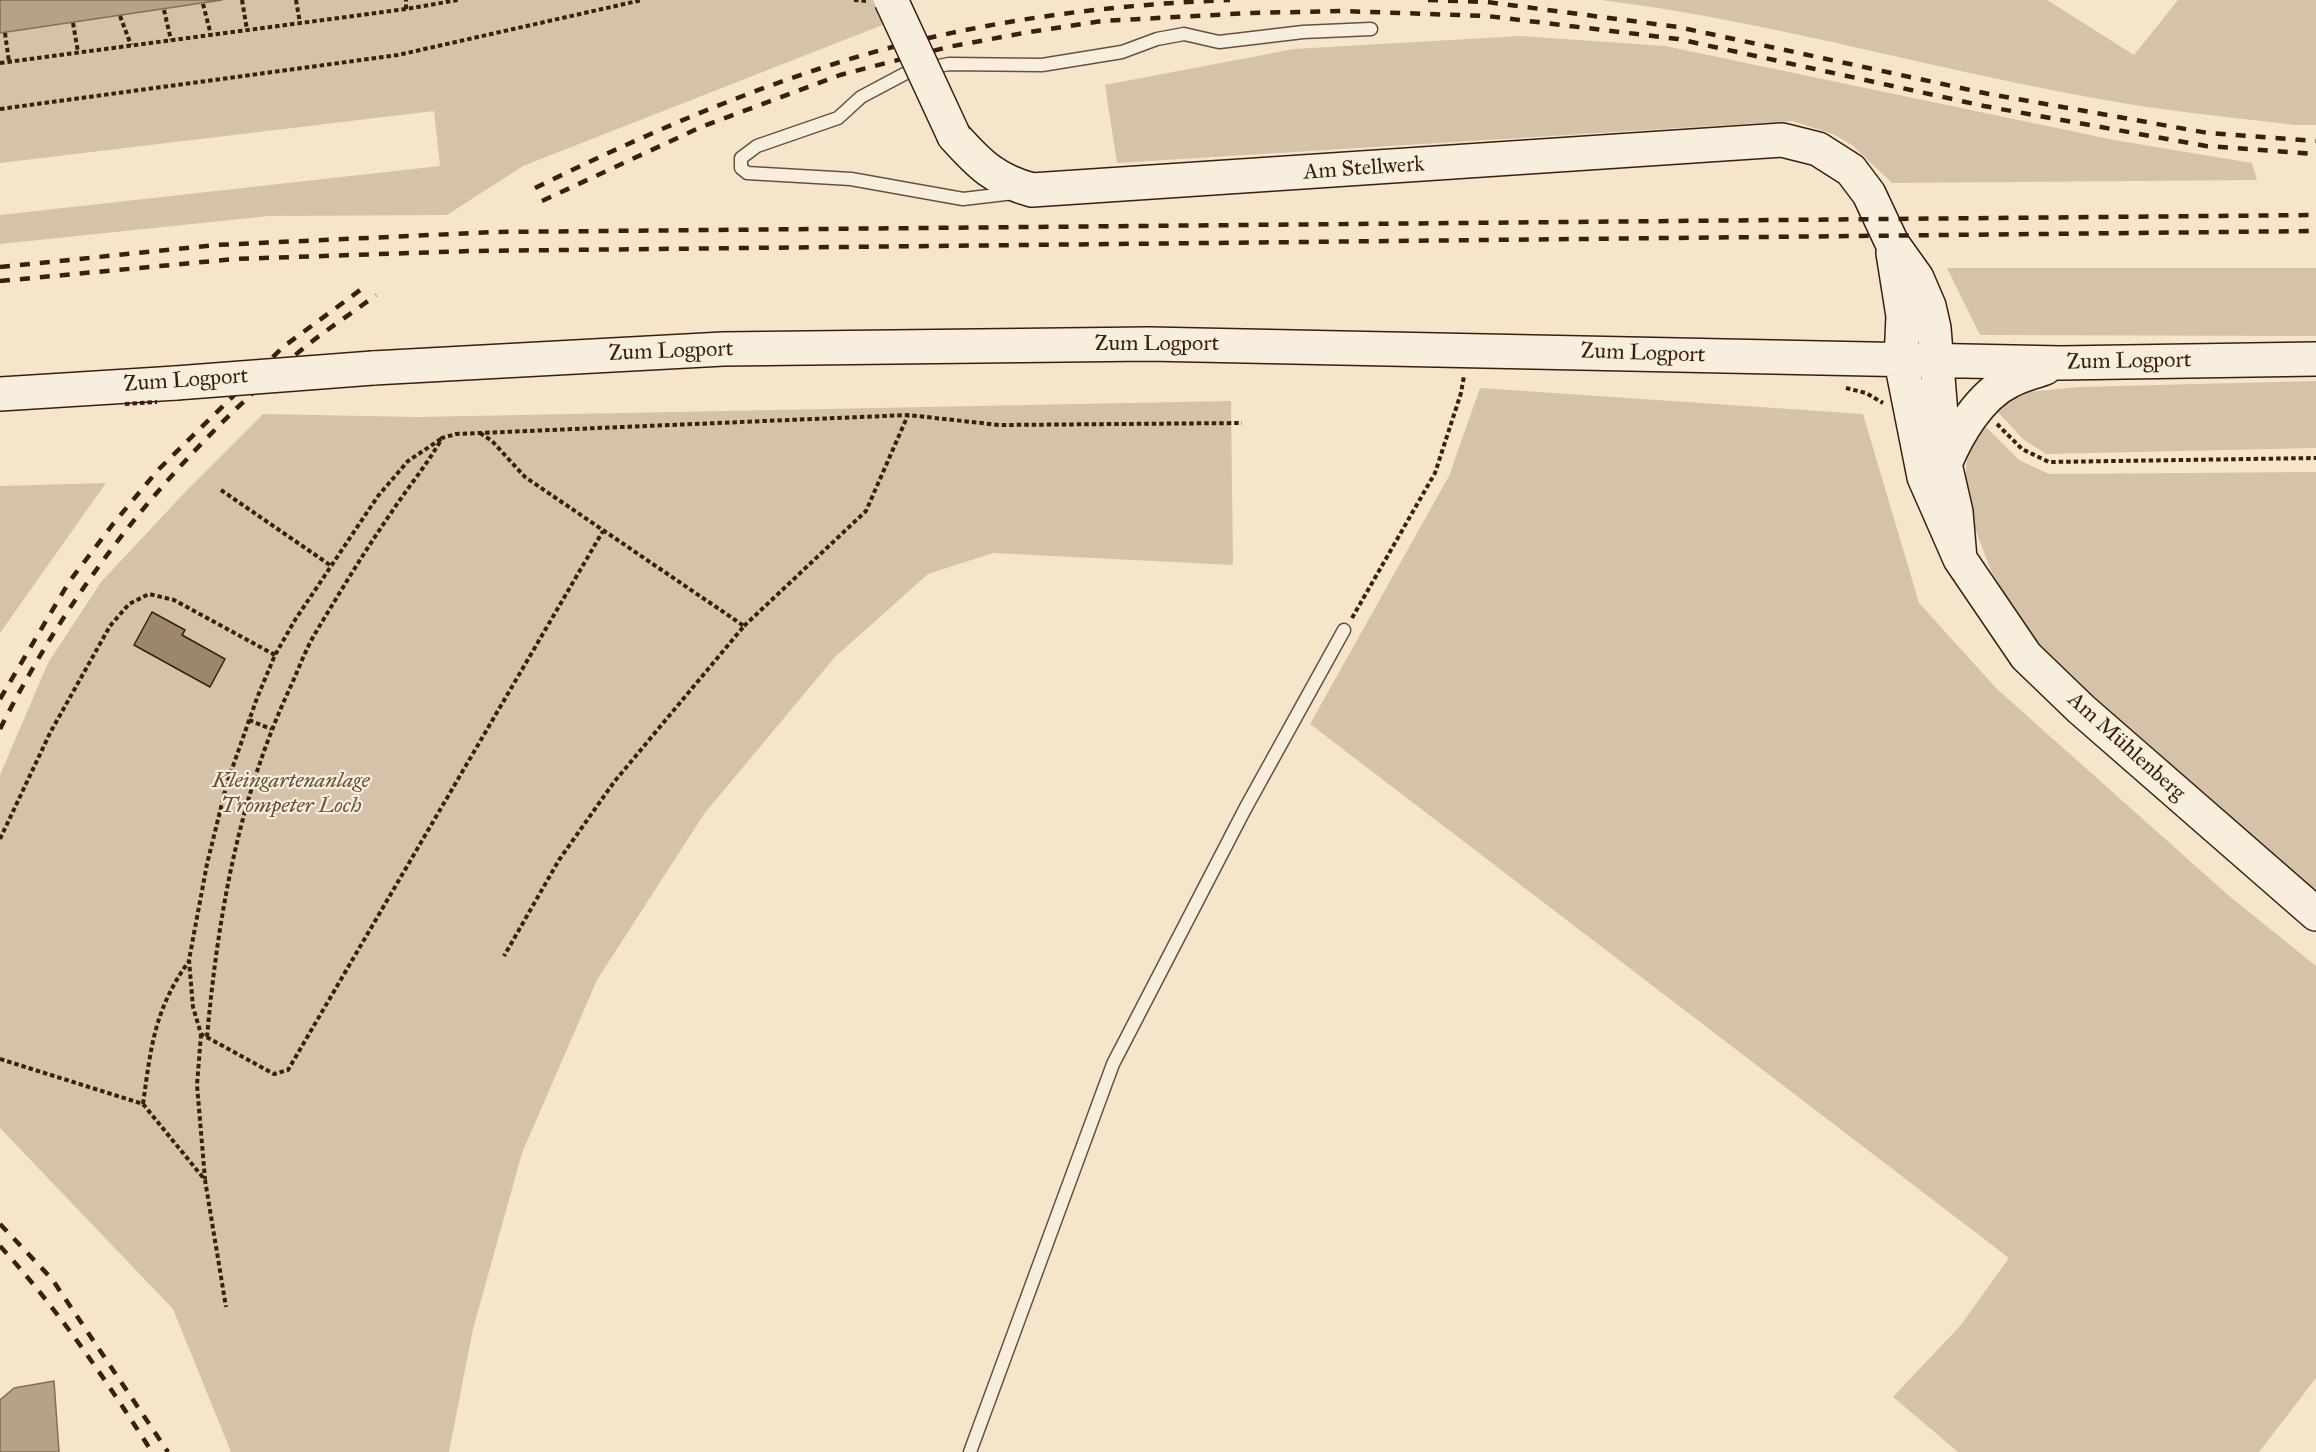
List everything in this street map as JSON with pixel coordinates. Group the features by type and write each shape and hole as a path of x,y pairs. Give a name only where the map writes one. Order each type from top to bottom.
{"main road":[{"name":"Am Stellwerk","path":"891,0 954,136 979,164 1006,183 1032,190 1782,140 1818,149 1851,170 1869,194 1892,243 1917,278 1929,306 1934,328 1936,361"},
{"name":"Am Stellwerk","path":"1892,243 1903,316 1901,361"},
{"name":"Zum Logport","path":"0,394 373,368 723,349 1138,344 1474,349 1901,361 2061,363 2316,359"},
{"name":"Am Mühlenberg","path":"1901,361 1924,477 1948,536 1960,559 2026,656 2081,709 2316,914"},
{"name":"Am Mühlenberg","path":"1936,361 1945,464 1956,512 1960,559"},
{"path":"1945,464 1957,435 1980,406 2008,381 2061,363"}],"lane":[{"path":"1032,190 963,199 851,179 747,173 741,168 741,158 757,146 838,118 861,98 908,72 949,64 1042,65 1122,52 1157,39 1184,34 1219,42 1303,32 1371,29"},
{"path":"970,1452 1113,1064 1245,809 1344,630"}],"path":[{"path":"242,0 247,30"},
{"path":"296,0 300,23"},
{"path":"405,9 406,0"},
{"path":"0,63 458,0"},
{"path":"0,109 398,55 642,0"},
{"path":"854,0 869,0"},
{"path":"203,4 211,35"},
{"path":"164,10 171,40"},
{"path":"120,16 131,45"},
{"path":"72,23 78,52"},
{"path":"4,33 9,62"},
{"path":"1344,630 1362,604 1435,473 1461,393 1464,372"},
{"path":"1838,387 1866,393 1882,403"},
{"path":"1980,406 2022,449 2049,462 2316,458"},
{"path":"225,1307 205,1180 197,1085 201,1034 193,1007 189,960 207,864 227,783 275,655 330,565 378,495 408,461 442,438 480,434 908,415 999,424 1242,423"},
{"path":"504,956 559,860 614,782 744,626 866,511 908,415"},
{"path":"480,434 492,441 525,477 744,626"},
{"path":"207,1037 215,952 230,865 248,794 271,729 320,626 392,510 417,478 442,438"},
{"path":"221,490 330,565"},
{"path":"201,1034 274,1074 288,1070 603,531"},
{"path":"0,839 50,733 110,626 129,604 149,594 174,600 275,655"},
{"path":"249,720 271,729"},
{"path":"143,1104 151,1041 169,988 189,960"},
{"path":"0,1059 143,1104 205,1180"}],"green space":[{"path":"222,0 873,0 885,24 523,166 447,215 269,216 0,244 0,215 440,166 434,111 0,163 0,33"},
{"path":"1601,0 2047,0 2134,55 2178,0 2316,0 2316,125 2295,125 2128,104 1996,79 1734,21"},
{"path":"1520,36 1665,46 2114,140 2252,163 2257,180 1892,183 1852,145 1833,134 1792,121 1117,163 1105,85 1294,49"},
{"path":"1947,268 2316,268 2316,336 1980,335"},
{"path":"2316,381 2316,448 2046,454 2023,439 1994,408 2017,393 2079,387"},
{"path":"1480,388 1863,414 1919,603 1997,689 2228,895 2316,966 2316,1378 2259,1452 1958,1452 1893,1397 1960,1326 2009,1258 1310,724 1449,476"},
{"name":"Kleingartenanlage Trompeter Loch","path":"1231,401 1233,565 993,553 928,574 835,657 704,814 597,980 522,1153 473,1329 449,1452 231,1452 173,1309 0,1128 0,775 48,663 101,582 188,489 263,414 419,417"},
{"path":"1982,423 2019,460 2049,474 2316,472 2316,901 2061,671 2022,623 1991,571 1973,523 1965,481 1968,450"},
{"path":"106,483 0,633 0,486"}],"shaded area":[{"path":"0,0 222,0 0,33"},
{"path":"54,1381 59,1452 0,1452 0,1400 14,1388"}],"building":[{"path":"152,612 185,630 182,635 225,659 210,687 134,645"}],"railway":[{"path":"535,188 721,104 798,76 885,49 1031,18 1130,6 1230,0"},
{"path":"1428,0 1487,2 1678,27 1989,94 2208,133 2316,141"},
{"path":"542,201 701,127 840,75 948,47 1029,32 1102,21 1251,13 1341,11 1487,16 1678,39 1984,106 2206,146 2316,154"},
{"path":"0,267 216,245 495,232 2316,215"},
{"path":"0,281 235,259 470,251 2316,231"},
{"path":"0,699 69,582 158,470 283,347 367,285"},
{"path":"0,729 29,674 94,572 169,479 254,392 300,351 376,295"},
{"path":"0,1224 52,1279 168,1452"},
{"path":"0,1246 42,1295 80,1346 152,1452"}]}
